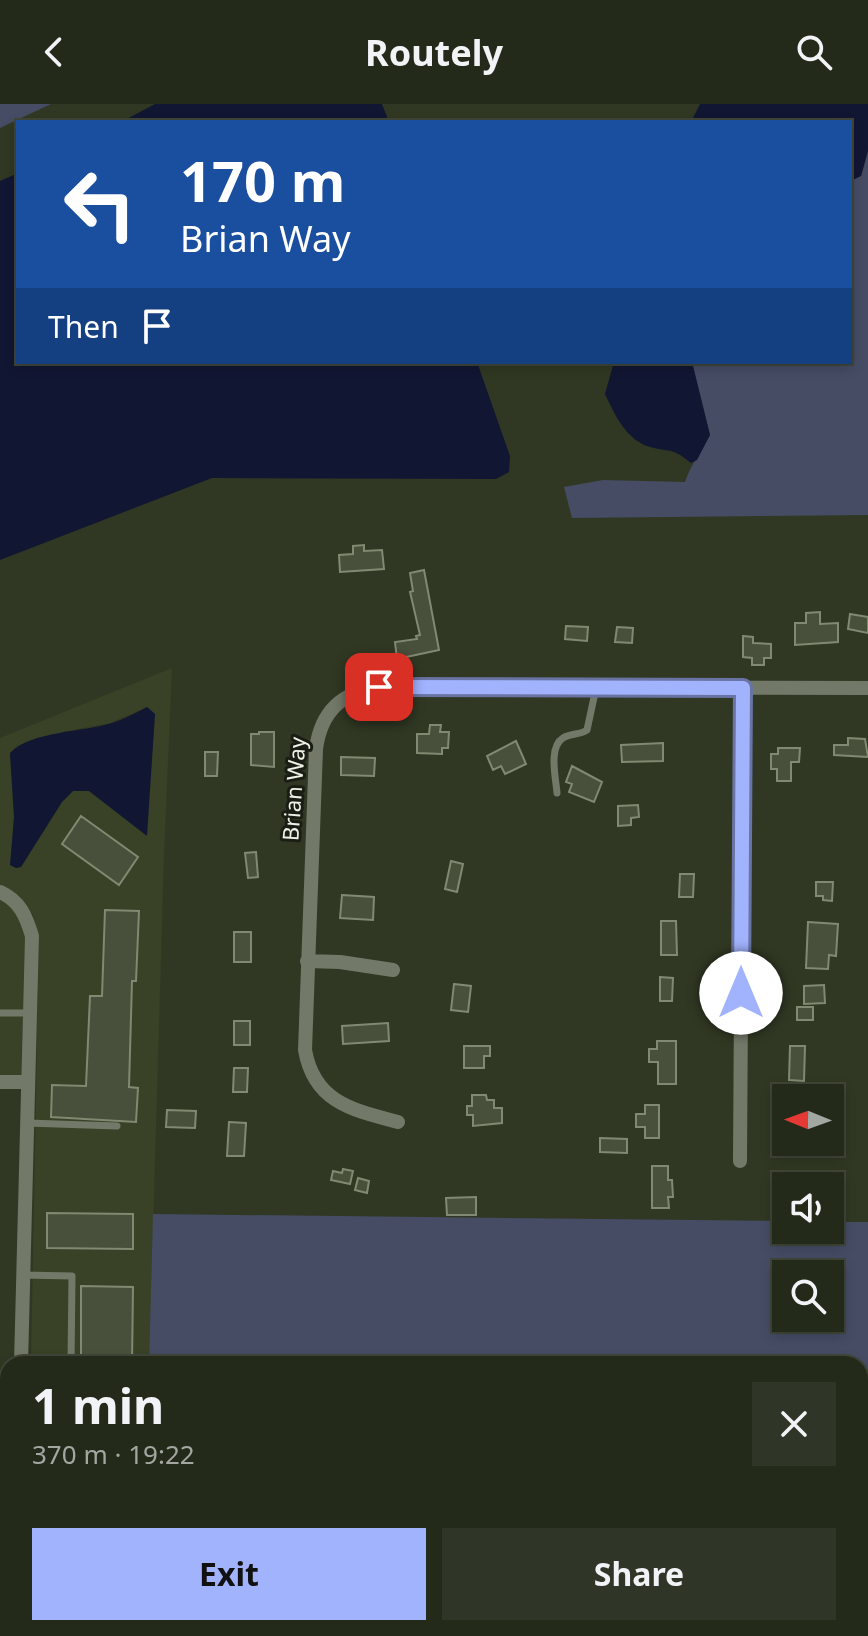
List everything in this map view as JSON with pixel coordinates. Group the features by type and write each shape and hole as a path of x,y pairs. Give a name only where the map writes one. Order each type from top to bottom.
{"street":[{"name":"Brian Way","path":"398,1122 341,1104 328,1095 312,1075 305,1050 316,749 321,724 335,703 363,689 379,687 868,688"},
{"path":"740,1161 743,688"},
{"path":"0,892 14,899 27,919 32,936 21,1356"},
{"path":"307,961 340,962 393,970"},
{"path":"0,1082 28,1082"}],"lane":[{"path":"557,793 554,757 557,745 566,737 587,730 596,688"},
{"path":"0,1013 30,1013"},
{"path":"27,1123 117,1126"},
{"path":"23,1275 72,1276 71,1356"}],"shaded area":[{"path":"0,104 51,104 16,120 0,128"},
{"path":"155,104 382,104 388,120 125,120"},
{"path":"700,104 868,104 868,151 861,176 852,180 852,120 692,120"},
{"path":"868,151 868,515 572,518 564,487 603,480 685,482 710,435 692,364 852,364 852,180 861,176"},
{"path":"16,174 16,364 478,364 510,456 509,472 496,479 212,478 0,560 0,181"},
{"path":"613,364 692,364 710,435 697,460 691,463 675,452 650,447 634,439 617,418 605,394"},
{"path":"172,668 149,1356 31,1356 39,937 34,917 20,896 0,886 0,738","holes":["147,707 155,714 146,835 89,791 73,791 62,802 21,867 11,865 14,817 10,753 17,746 62,732 110,723"]},
{"path":"147,707 155,714 147,836 89,791 73,791 62,802 21,867 10,865 14,817 10,753 31,740 112,723"},
{"path":"0,899 9,904 21,921 25,937 21,1076 0,1076"},
{"path":"153,1214 772,1221 772,1244 844,1244 844,1222 868,1222 868,1356 149,1356"}],"building":[{"path":"364,545 364,551 382,550 384,569 340,572 339,555 353,554 353,546"},
{"path":"424,570 439,650 397,659 395,642 417,639 416,636 420,635 410,592 413,591 410,573"},
{"path":"820,612 820,624 838,623 838,642 795,645 795,623 806,623 806,613"},
{"path":"850,614 868,617 868,633 848,629"},
{"path":"566,626 588,627 587,641 565,639"},
{"path":"617,627 633,628 632,643 615,642"},
{"path":"743,636 753,637 753,643 771,644 771,658 764,658 764,665 752,665 752,658 743,657"},
{"path":"430,725 441,725 440,732 449,732 448,748 442,748 442,754 417,753 417,734 429,734"},
{"path":"274,732 274,767 251,765 251,734"},
{"path":"848,738 865,739 868,757 834,755 834,745 848,745"},
{"path":"516,741 526,764 505,774 501,766 493,770 487,756"},
{"path":"663,743 663,761 622,762 621,745"},
{"path":"778,748 800,748 799,762 791,762 791,781 777,781 777,769 771,769 771,754 778,754"},
{"path":"205,752 218,752 217,776 205,776"},
{"path":"341,757 375,758 374,776 341,775"},
{"path":"572,766 602,782 594,802 569,792 572,784 566,782"},
{"path":"638,805 639,817 631,818 631,825 618,826 618,806"},
{"path":"81,816 138,857 119,885 62,844"},
{"path":"256,852 258,877 248,878 245,853"},
{"path":"451,861 463,864 457,892 445,889"},
{"path":"680,874 694,874 693,897 679,897"},
{"path":"816,882 833,882 832,901 816,896"},
{"path":"342,895 374,897 373,920 340,918"},
{"path":"105,910 139,911 136,981 132,981 129,1087 138,1088 136,1122 51,1117 52,1085 86,1086 90,996 102,996"},
{"path":"661,921 676,921 677,955 661,955"},
{"path":"808,922 838,924 836,956 829,955 828,969 806,968"},
{"path":"234,932 251,932 251,962 234,962"},
{"path":"660,977 673,978 672,1001 660,1001"},
{"path":"454,984 471,986 468,1012 451,1010"},
{"path":"824,985 825,1003 804,1004 804,986"},
{"path":"797,1007 813,1007 813,1020 797,1020"},
{"path":"234,1021 250,1021 250,1045 234,1045"},
{"path":"388,1023 389,1041 343,1044 342,1026"},
{"path":"657,1041 676,1041 676,1084 658,1084 658,1062 649,1062 649,1049 657,1049"},
{"path":"464,1046 490,1046 490,1056 484,1056 484,1068 464,1068"},
{"path":"790,1046 805,1046 804,1081 789,1080"},
{"path":"234,1068 248,1068 247,1092 233,1092"},
{"path":"472,1095 486,1095 487,1100 494,1100 494,1108 502,1108 502,1123 473,1126 473,1115 467,1115 467,1106 472,1106"},
{"path":"645,1105 659,1105 659,1138 645,1138 645,1127 636,1127 636,1114 645,1114"},
{"path":"167,1110 196,1111 195,1128 166,1127"},
{"path":"229,1122 246,1123 244,1156 227,1156"},
{"path":"600,1138 627,1139 627,1153 600,1152"},
{"path":"652,1166 668,1166 673,1197 668,1197 669,1208 652,1208"},
{"path":"343,1169 353,1171 350,1184 331,1180 333,1171 342,1173"},
{"path":"358,1178 369,1181 367,1193 355,1190"},
{"path":"476,1197 476,1215 447,1215 446,1198"},
{"path":"47,1213 133,1214 133,1249 47,1248"},
{"path":"81,1286 133,1287 132,1356 81,1356"}],"route":[{"path":"379,687 743,688 741,993"}]}
